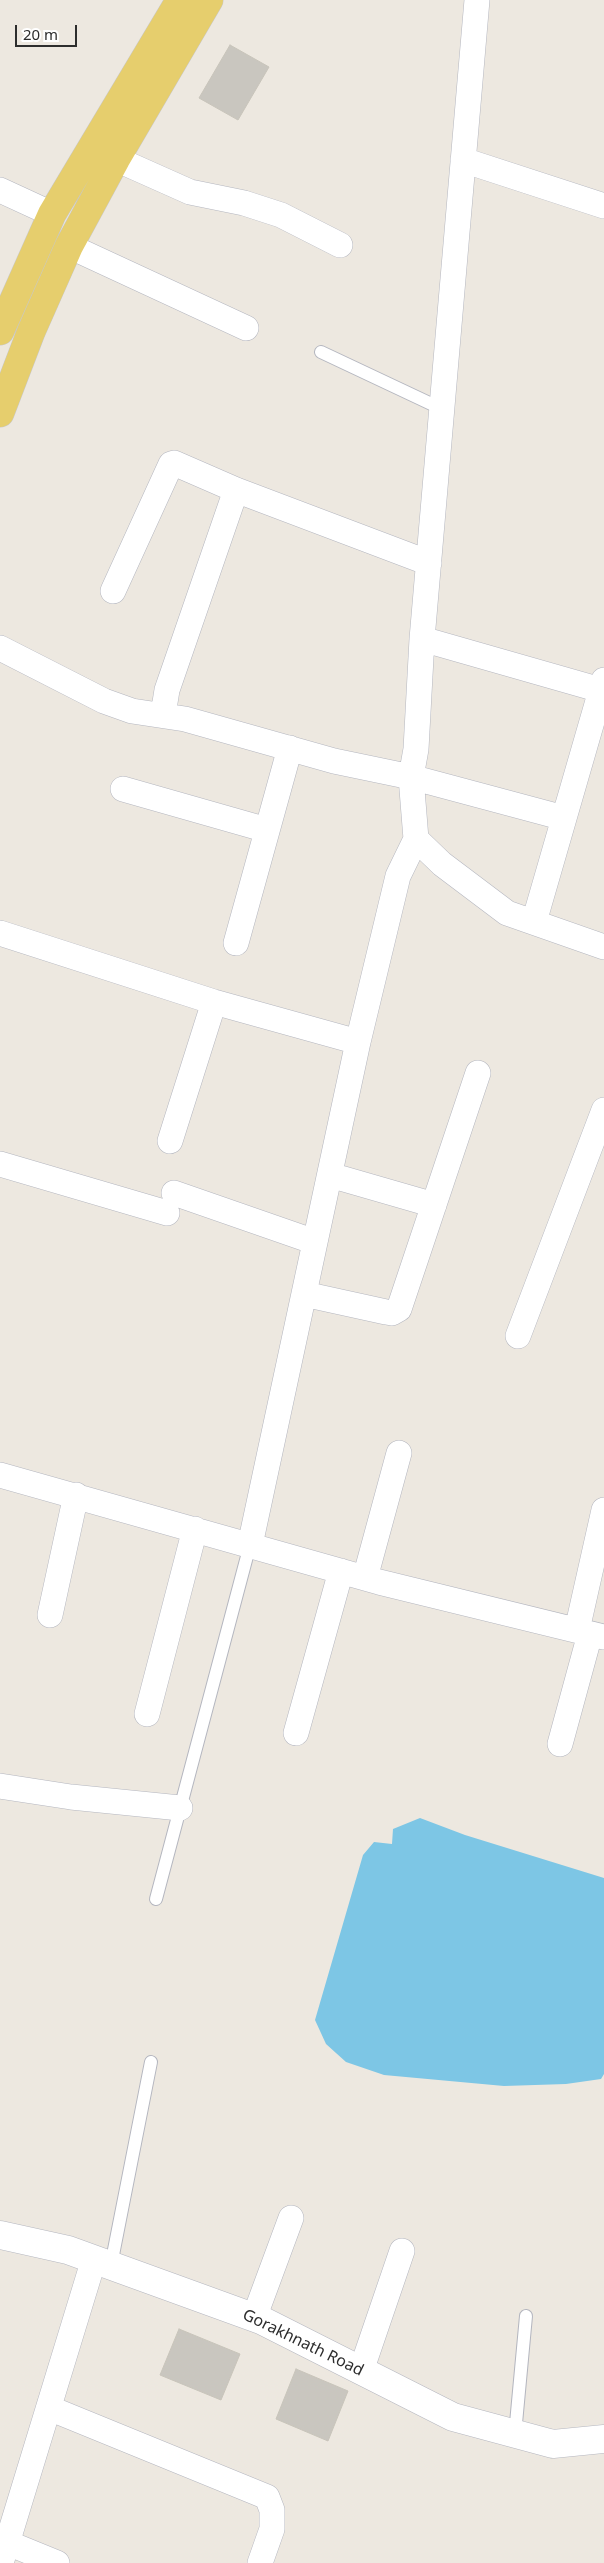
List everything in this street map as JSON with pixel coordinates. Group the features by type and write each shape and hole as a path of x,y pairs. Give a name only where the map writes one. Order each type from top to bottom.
{"main road":[{"path":"0,331 52,214 180,0"},
{"path":"0,413 31,332 69,246 116,159 209,0"},
{"name":"Gorakhnath Road","path":"0,2235 68,2250 254,2318 453,2417 553,2444 604,2439"}],"street":[{"path":"250,1545 358,1042 398,876 416,839 411,777 416,750 428,563 477,0"},
{"path":"116,159 190,192 244,203 281,215 340,245"},
{"path":"463,160 604,206"},
{"path":"0,190 52,214"},
{"path":"69,246 246,328"},
{"path":"113,591 171,464 179,463 236,490 428,563"},
{"path":"163,715 167,690 236,490"},
{"path":"422,639 603,687 534,922"},
{"path":"0,648 104,701 132,711 185,719 334,761 411,777 564,818"},
{"path":"236,943 290,748"},
{"path":"123,788 267,830"},
{"path":"416,839 442,864 507,913 604,947"},
{"path":"0,933 214,1002 358,1042"},
{"path":"170,1141 214,1002"},
{"path":"304,1294 386,1312 392,1313 399,1310 478,1073"},
{"path":"518,1336 604,1110"},
{"path":"0,1164 170,1203 315,1242"},
{"path":"330,1175 434,1205"},
{"path":"366,1578 399,1453"},
{"path":"0,1475 366,1578 590,1634"},
{"path":"50,1615 76,1495"},
{"path":"560,1744 590,1634 604,1510"},
{"path":"147,1714 195,1529"},
{"path":"296,1733 341,1571"},
{"path":"0,1786 71,1798 180,1808"},
{"path":"254,2318 291,2218"},
{"path":"361,2371 402,2252"},
{"path":"57,2563 4,2553 49,2408 103,2262"},
{"path":"49,2408 267,2496 272,2510 272,2529 260,2563"}],"lane":[{"path":"321,352 442,409"},
{"path":"156,1899 250,1545"},
{"path":"103,2262 151,2062"},
{"path":"515,2434 526,2316"}],"water":[{"path":"420,1818 465,1835 604,1878 604,2074 601,2079 566,2084 504,2086 384,2075 346,2062 326,2044 315,2020 363,1855 374,1842 392,1844 393,1829"}],"building":[{"path":"230,45 269,67 238,120 199,98"},
{"path":"179,2329 240,2354 221,2400 160,2375"},
{"path":"296,2369 348,2391 328,2441 276,2419"}]}
